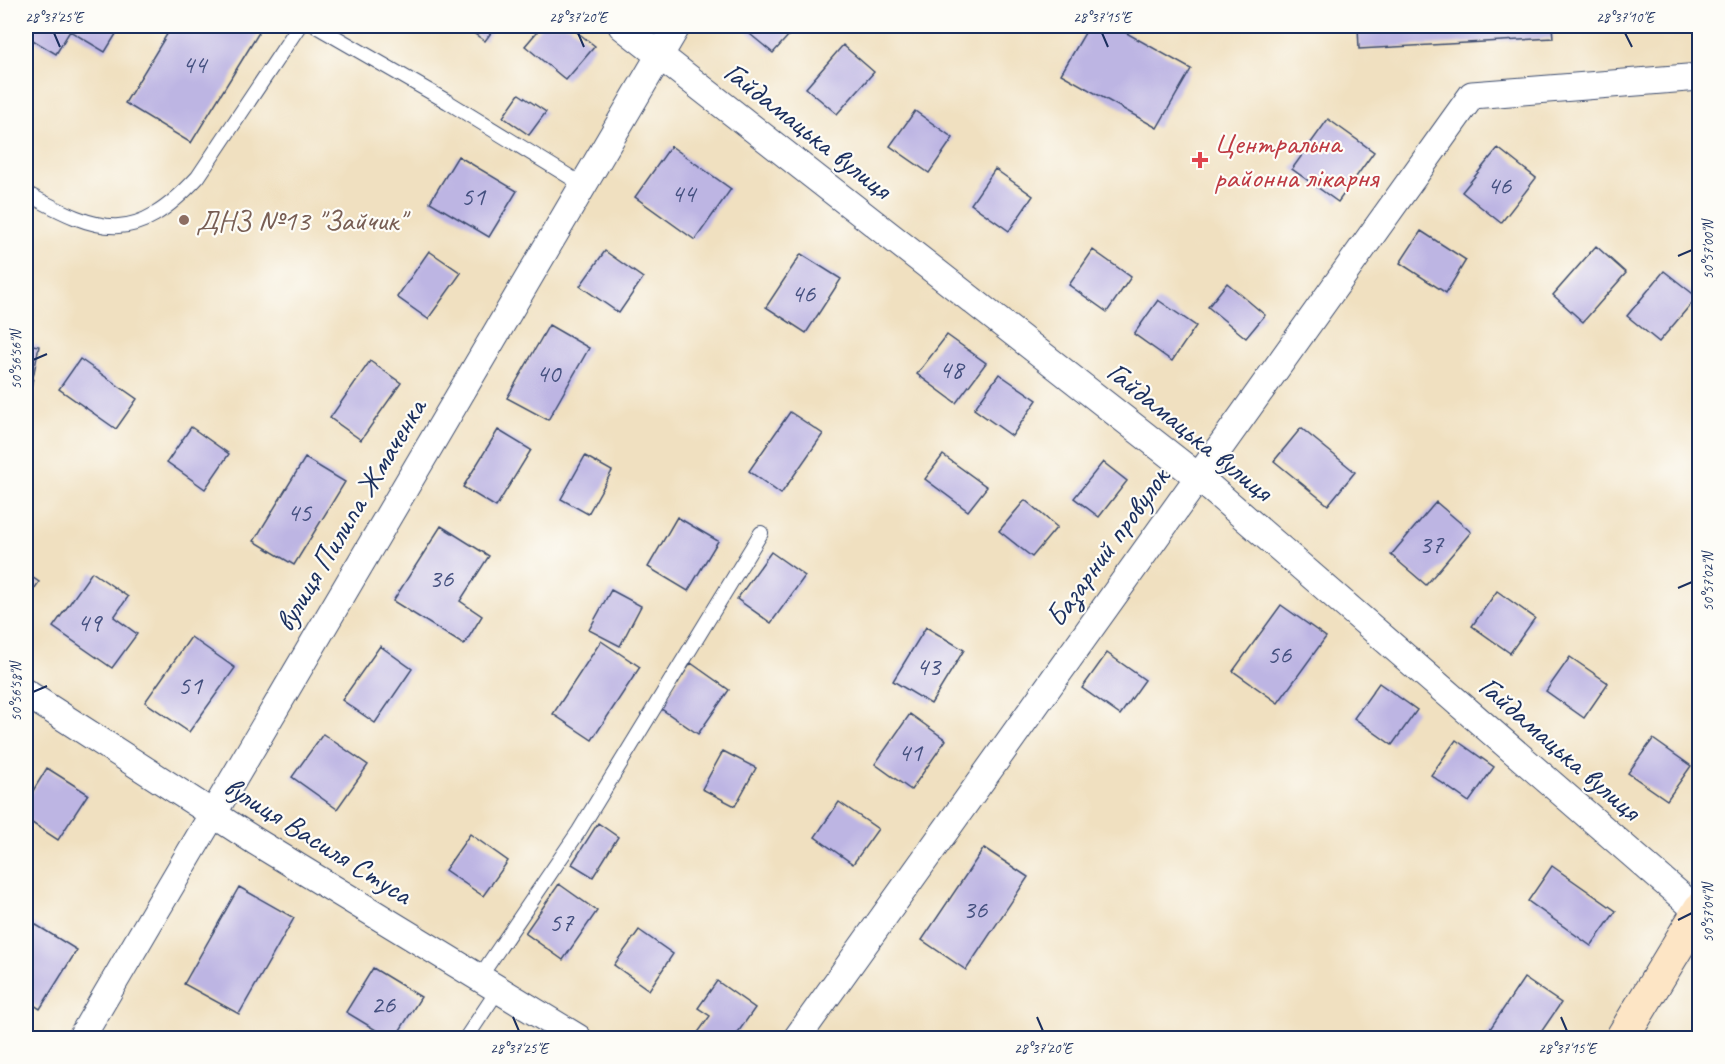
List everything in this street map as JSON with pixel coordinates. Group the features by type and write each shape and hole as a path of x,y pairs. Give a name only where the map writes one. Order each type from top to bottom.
{"street":[{"name":"Гайдамацька вулиця","path":"622,26 1198,477 1699,910"},
{"name":"вулиця Пилипа Жмаченка","path":"81,1038 677,26"},
{"name":"Базарний провулок","path":"797,1038 1472,95 1700,77"},
{"name":"вулиця Василя Стуса","path":"26,693 212,813 578,1038"},
{"path":"1622,1038 1699,910"}],"lane":[{"path":"26,193 94,226 120,228 147,218 177,199 198,177 299,26"},
{"path":"316,26 448,102 583,185"},
{"path":"466,1038 488,984 761,533"}],"building":[{"path":"26,26 121,26 105,52 70,31 56,54 26,36"},
{"path":"172,26 263,26 191,143 125,103"},
{"path":"463,26 496,26 485,41"},
{"path":"542,26 569,26 595,46 566,80 525,46"},
{"path":"748,26 797,26 773,53 745,30"},
{"path":"1089,26 1114,26 1191,69 1157,128 1061,74"},
{"path":"1358,26 1552,26 1553,38 1359,49"},
{"path":"843,45 874,72 837,114 806,88"},
{"path":"519,94 546,112 529,135 503,117"},
{"path":"915,111 953,138 929,173 890,146"},
{"path":"1328,119 1374,152 1338,202 1292,169"},
{"path":"671,146 731,189 695,240 635,197"},
{"path":"1498,148 1536,178 1501,223 1462,192"},
{"path":"458,156 517,191 489,237 430,202"},
{"path":"995,169 1033,196 1009,231 971,204"},
{"path":"1421,231 1466,260 1446,293 1400,263"},
{"path":"1596,246 1626,273 1583,322 1553,295"},
{"path":"1093,250 1131,277 1107,312 1069,285"},
{"path":"429,251 461,273 428,319 397,297"},
{"path":"605,251 643,278 619,313 580,286"},
{"path":"801,254 841,279 806,333 766,307"},
{"path":"1664,271 1697,297 1659,342 1627,316"},
{"path":"1227,283 1265,315 1246,338 1208,307"},
{"path":"1158,300 1196,326 1172,361 1134,334"},
{"path":"549,325 589,348 548,420 507,398"},
{"path":"947,335 986,363 956,403 917,374"},
{"path":"26,344 39,346 27,409 26,409"},
{"path":"80,359 137,399 116,429 59,389"},
{"path":"370,361 401,383 361,440 330,418"},
{"path":"999,374 1037,400 1012,436 974,409"},
{"path":"790,412 823,434 781,494 749,471"},
{"path":"191,427 229,454 205,489 167,462"},
{"path":"1301,428 1355,472 1328,505 1274,461"},
{"path":"498,430 531,450 496,507 463,487"},
{"path":"943,455 987,487 968,511 925,479"},
{"path":"585,456 612,471 588,514 561,499"},
{"path":"305,458 345,482 294,565 254,541"},
{"path":"1103,462 1127,481 1099,517 1074,498"},
{"path":"1025,500 1057,527 1032,557 999,531"},
{"path":"1436,502 1471,532 1426,585 1391,555"},
{"path":"677,517 718,541 688,591 648,567"},
{"path":"441,526 489,556 460,601 482,616 464,645 393,601"},
{"path":"771,552 805,576 771,623 737,599"},
{"path":"92,572 128,597 114,617 137,634 112,668 53,627"},
{"path":"26,573 39,582 26,601"},
{"path":"611,590 641,606 620,646 589,630"},
{"path":"1497,591 1535,618 1510,653 1472,626"},
{"path":"1281,605 1326,637 1278,703 1233,671"},
{"path":"926,627 964,650 931,704 893,681"},
{"path":"191,637 235,668 189,732 145,702"},
{"path":"601,641 640,667 592,740 553,714"},
{"path":"380,646 412,669 375,723 342,700"},
{"path":"1107,653 1145,680 1120,715 1082,688"},
{"path":"1570,657 1608,683 1584,718 1546,691"},
{"path":"691,663 729,690 698,734 660,708"},
{"path":"1379,683 1417,710 1392,745 1354,718"},
{"path":"910,714 946,740 911,790 875,764"},
{"path":"323,734 368,765 337,809 292,777"},
{"path":"1653,739 1691,766 1667,800 1628,773"},
{"path":"1456,740 1494,767 1469,802 1431,775"},
{"path":"723,751 756,768 735,806 702,789"},
{"path":"47,768 88,794 58,840 26,819 26,802"},
{"path":"839,802 878,829 853,864 815,837"},
{"path":"598,823 618,837 593,877 572,864"},
{"path":"470,834 508,861 483,896 445,870"},
{"path":"984,848 1028,877 966,970 922,940"},
{"path":"1552,866 1616,911 1591,946 1528,901"},
{"path":"559,884 597,911 563,960 525,933"},
{"path":"239,887 294,918 239,1014 184,984"},
{"path":"33,923 77,950 40,1009 26,1000 26,935"},
{"path":"639,930 673,954 649,990 614,965"},
{"path":"373,968 421,997 395,1038 389,1038 346,1012"},
{"path":"1524,978 1561,1003 1537,1038 1484,1038"},
{"path":"717,981 755,1008 734,1038 694,1038 710,1016 698,1008"}],"place":[{"name":"Центральна районна лікарня","path":"1200,160"},
{"name":"ДНЗ №13 \"Зайчик\"","path":"184,220"}]}
